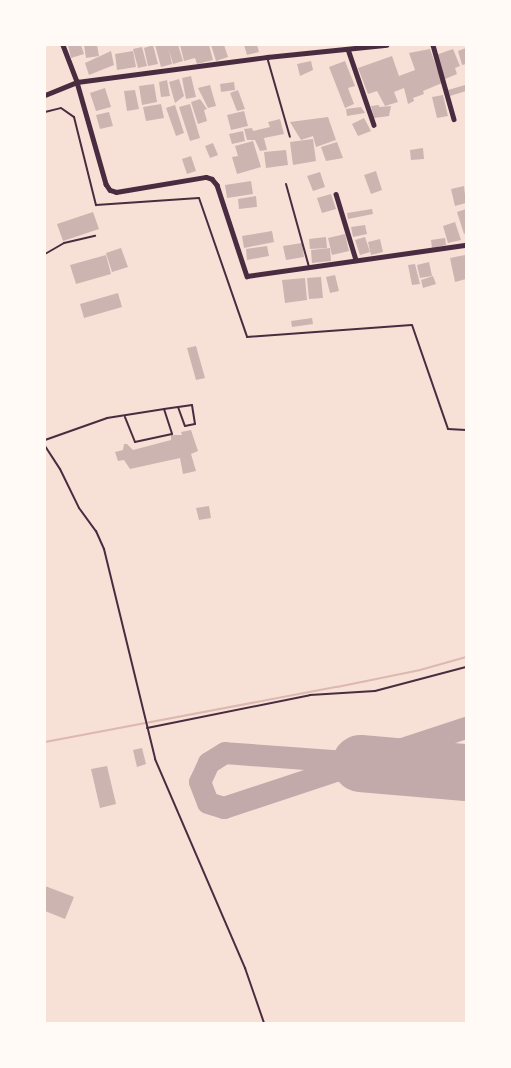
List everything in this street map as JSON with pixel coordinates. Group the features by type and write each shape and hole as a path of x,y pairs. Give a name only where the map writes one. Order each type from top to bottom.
{"street":[{"path":"63,45 77,82 106,184 110,190 116,192 206,177 212,179 217,185 247,276 466,245"},
{"path":"45,95 77,82 267,57 386,45"},
{"path":"433,45 454,119"},
{"path":"348,49 374,125"},
{"path":"336,194 356,260"}],"lane":[{"path":"267,57 290,137"},
{"path":"45,112 61,108 74,117 96,205 199,198 247,337 412,325 448,429 466,430"},
{"path":"286,184 309,267"},
{"path":"45,254 64,243 95,236"},
{"path":"45,440 107,418 125,417 164,409 178,407 192,405 195,424 185,426 178,407"},
{"path":"125,417 135,442 150,440 172,434 164,409"},
{"path":"45,446 60,469 79,508 96,531 104,549 155,759 245,968 264,1023"},
{"path":"147,728 310,695 375,691 466,667"}],"building":[{"path":"68,45 81,45 84,54 71,58"},
{"path":"84,45 97,45 99,56 86,58"},
{"path":"153,45 158,64 148,66 144,48"},
{"path":"155,45 178,45 183,61 173,64 169,50 172,64 161,67"},
{"path":"180,45 209,45 213,60 197,64 195,58 184,61"},
{"path":"211,45 224,45 228,57 216,61"},
{"path":"244,45 257,45 259,52 247,55"},
{"path":"142,47 147,66 138,68 133,49"},
{"path":"466,48 466,64 462,65 458,51"},
{"path":"430,49 442,83 423,91 424,94 413,98 414,101 408,104 404,88 394,92 398,102 385,106 377,91 368,94 358,68 392,56 399,76 415,70 409,53"},
{"path":"453,49 460,66 455,68 457,74 445,79 436,55"},
{"path":"111,51 114,65 89,75 85,63"},
{"path":"133,51 136,67 117,70 115,54"},
{"path":"311,61 313,70 300,76 297,64"},
{"path":"345,61 355,86 348,88 354,104 345,108 329,67"},
{"path":"191,76 196,97 186,99 182,78"},
{"path":"179,79 184,96 175,103 169,82"},
{"path":"167,80 170,96 161,97 159,82"},
{"path":"234,82 235,90 221,92 220,84"},
{"path":"154,84 157,102 142,105 139,86"},
{"path":"210,85 216,106 208,108 198,88"},
{"path":"465,85 466,91 450,96 448,90"},
{"path":"105,88 111,107 96,111 90,93"},
{"path":"135,90 139,109 127,111 124,91"},
{"path":"238,90 245,109 237,111 230,93"},
{"path":"443,95 448,116 437,118 432,97"},
{"path":"200,99 207,109 204,110 207,121 198,124 191,102"},
{"path":"161,104 164,118 146,121 143,107"},
{"path":"190,104 200,138 190,141 179,107"},
{"path":"175,105 184,133 176,136 166,108"},
{"path":"379,105 379,107 391,106 389,116 374,118 371,106"},
{"path":"361,107 365,113 347,116 346,109"},
{"path":"244,111 248,126 231,130 227,115"},
{"path":"109,112 113,126 100,129 96,115"},
{"path":"328,117 336,140 316,147 313,136 301,140 290,122"},
{"path":"364,118 371,131 358,136 352,124"},
{"path":"280,119 284,134 264,138 267,150 260,151 255,140 247,140 244,129 252,128 253,131 270,127 268,122"},
{"path":"243,131 245,141 232,144 229,134"},
{"path":"313,139 316,161 293,165 290,142"},
{"path":"253,141 261,167 237,174 232,157 238,156 235,146"},
{"path":"337,142 343,158 326,161 321,147"},
{"path":"213,143 218,155 210,158 205,146"},
{"path":"423,148 424,159 411,160 410,150"},
{"path":"286,150 288,165 266,168 264,152"},
{"path":"191,156 196,171 187,174 182,159"},
{"path":"376,171 382,190 371,194 364,175"},
{"path":"320,172 325,187 313,191 307,176"},
{"path":"251,181 253,194 227,198 225,185"},
{"path":"464,186 466,203 455,206 451,189"},
{"path":"331,194 336,209 322,213 317,198"},
{"path":"256,196 257,207 239,209 238,199"},
{"path":"372,209 373,214 348,219 347,213"},
{"path":"466,209 466,233 464,234 457,212"},
{"path":"93,212 99,229 63,241 57,224"},
{"path":"455,222 461,240 448,243 443,226"},
{"path":"365,225 367,234 353,237 351,227"},
{"path":"272,231 274,242 244,248 242,236"},
{"path":"345,234 349,251 332,255 328,238"},
{"path":"326,237 327,248 310,249 309,239"},
{"path":"365,237 370,252 360,255 355,240"},
{"path":"445,238 446,245 432,248 431,240"},
{"path":"380,239 383,252 371,255 368,242"},
{"path":"302,243 304,257 286,260 283,246"},
{"path":"267,246 269,256 247,260 246,249"},
{"path":"121,248 128,267 112,272 106,253"},
{"path":"330,248 331,261 312,263 311,250"},
{"path":"106,255 111,274 76,284 70,265"},
{"path":"465,255 466,279 455,282 450,258"},
{"path":"429,262 432,276 420,278 417,265"},
{"path":"415,264 420,284 412,285 408,265"},
{"path":"335,275 339,291 330,293 326,277"},
{"path":"433,276 436,284 423,288 421,280"},
{"path":"321,277 323,298 309,299 307,278"},
{"path":"305,278 307,300 285,303 282,280"},
{"path":"118,293 122,307 84,318 80,304"},
{"path":"312,318 313,324 292,327 291,321"},
{"path":"196,346 205,378 196,380 187,348"},
{"path":"191,430 198,451 191,454 196,471 183,474 180,458 130,469 124,460 118,461 115,452 123,450 124,444 133,450 171,440 171,435 182,435 181,432"},
{"path":"209,506 211,518 199,520 196,508"},
{"path":"142,748 146,764 137,767 133,750"},
{"path":"107,766 116,804 100,808 91,769"},
{"path":"45,886 74,897 65,919 45,911"}],"waterway":[{"path":"45,742 337,687 420,670 466,657"}],"taxiway":[{"path":"360,763 225,753 209,763 200,782 208,803 224,808 466,728"}],"runway":[{"path":"360,763 466,772"}]}
